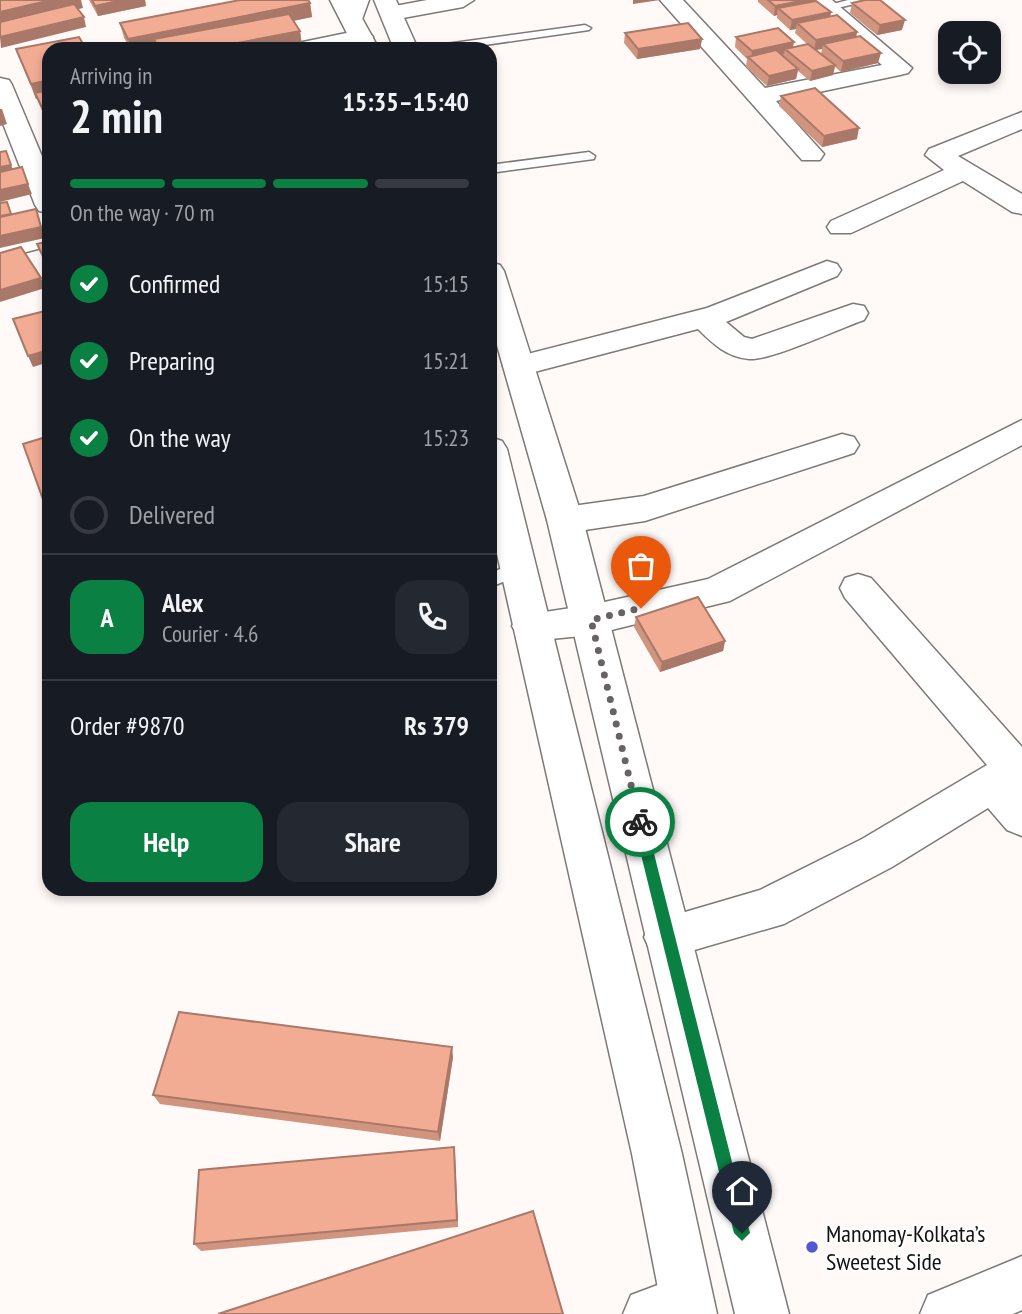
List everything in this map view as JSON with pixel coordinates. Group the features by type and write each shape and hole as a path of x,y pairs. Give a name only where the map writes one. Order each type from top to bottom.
{"street":[{"path":"403,42 388,7 463,0"},
{"path":"671,0 811,154"},
{"path":"758,97 900,68 824,4"},
{"path":"314,42 356,21"},
{"path":"5,96 36,102"},
{"path":"5,96 42,188"},
{"path":"1022,120 939,155 1022,206"},
{"path":"841,227 964,171"},
{"path":"0,250 42,240"},
{"path":"519,366 704,318 827,270"},
{"path":"497,294 565,520 591,620 762,1314"},
{"path":"704,318 734,345 744,350 755,349 853,313"},
{"path":"531,626 591,620 717,591 1022,431"},
{"path":"565,520 645,508 842,445"},
{"path":"497,512 504,575 531,626 657,1154 676,1310"},
{"path":"858,588 1010,773 1022,817"},
{"path":"667,937 768,909 877,853 1010,773"},
{"path":"947,1314 1022,1283"}],"lane":[{"path":"824,4 867,0"},
{"path":"482,42 585,28"},
{"path":"497,168 589,156"}],"building":[{"path":"0,0 51,0 0,12"},
{"path":"92,0 123,0 95,6"},
{"path":"240,0 308,0 310,3 128,39 120,23"},
{"path":"768,0 806,0 775,6"},
{"path":"880,0 905,20 880,25 852,3"},
{"path":"816,1 831,12 792,20 778,8"},
{"path":"74,4 84,17 0,37 0,22"},
{"path":"289,14 300,31 243,42 156,42 154,39"},
{"path":"837,15 857,32 816,40 797,23"},
{"path":"688,23 702,39 638,49 625,33"},
{"path":"778,28 794,42 752,51 736,37"},
{"path":"860,36 881,53 843,61 823,44"},
{"path":"79,37 82,42 53,42"},
{"path":"42,44 42,82 31,84 16,49"},
{"path":"808,44 835,65 812,71 785,49"},
{"path":"776,50 798,69 769,76 748,57"},
{"path":"815,88 859,128 824,136 781,96"},
{"path":"42,92 42,108 35,93"},
{"path":"6,151 11,165 0,167 0,152"},
{"path":"22,167 28,184 0,190 0,172"},
{"path":"7,202 11,214 0,216 0,203"},
{"path":"36,209 41,227 0,236 0,217"},
{"path":"21,247 41,278 0,290 0,253"},
{"path":"42,312 42,352 28,356 13,319"},
{"path":"42,438 42,497 23,444"},
{"path":"698,597 725,641 662,662 636,617"},
{"path":"179,1012 452,1047 438,1132 153,1095"},
{"path":"454,1147 457,1220 194,1244 199,1170"},
{"path":"533,1211 563,1314 218,1314"}],"way so far":[{"path":"640,822 591,620 641,608"}],"place":[{"name":"Manomay-Kolkata’s Sweetest Side","path":"812,1247"}],"route":[{"path":"640,822 742,1233"}]}
